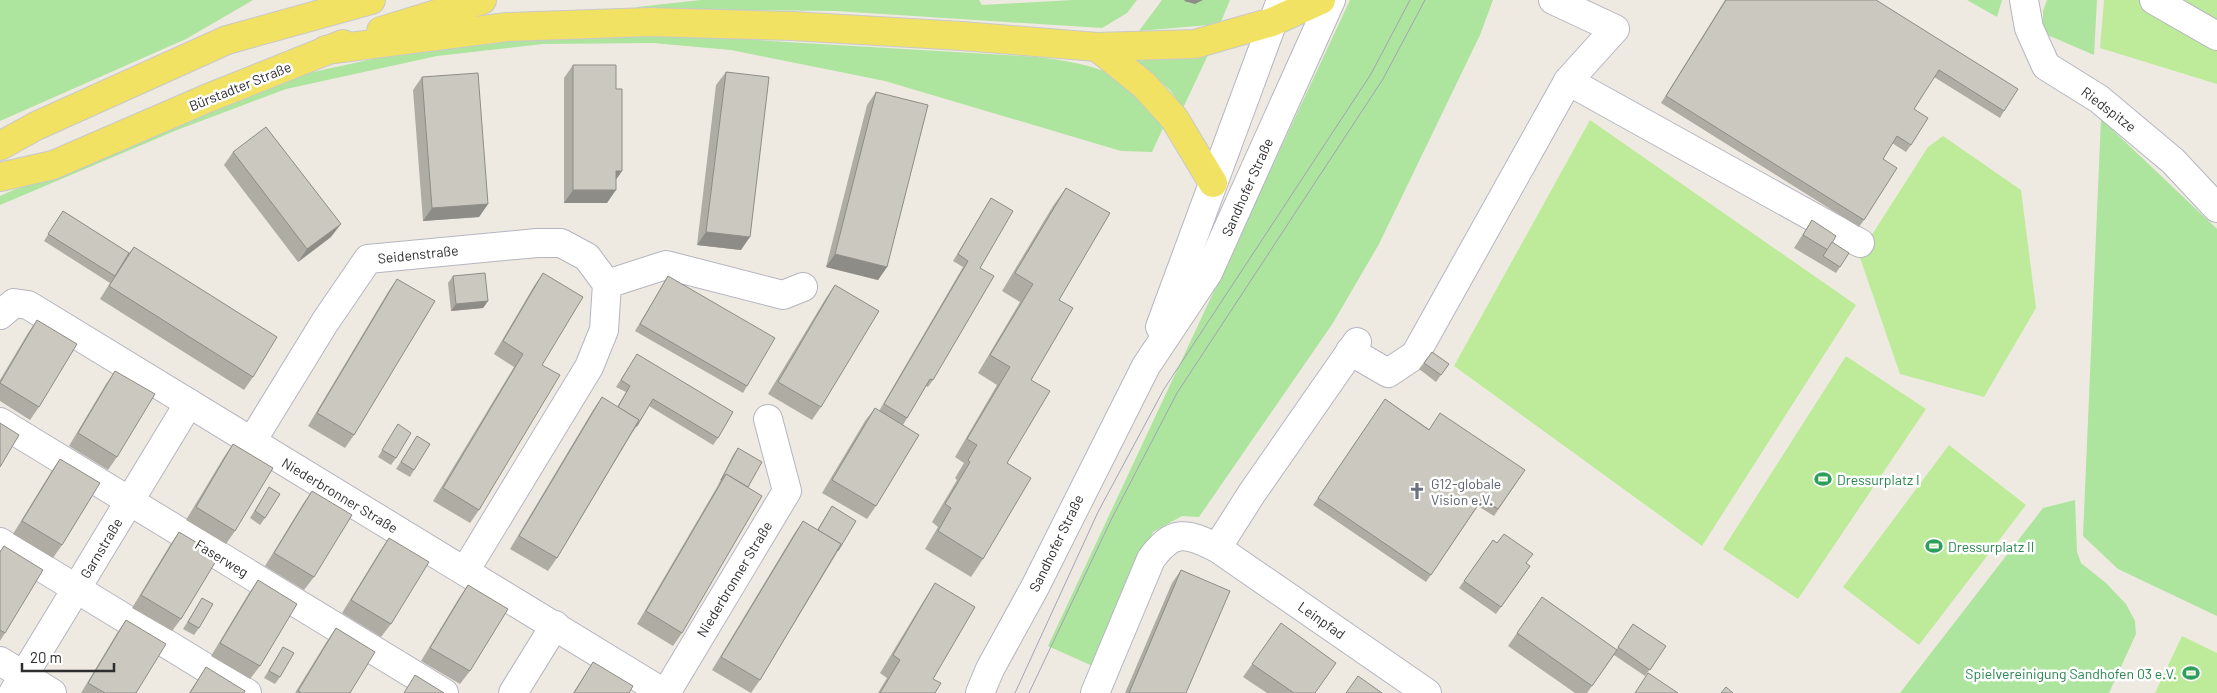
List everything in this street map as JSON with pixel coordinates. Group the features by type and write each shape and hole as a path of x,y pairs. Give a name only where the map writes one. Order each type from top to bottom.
{"main road":[{"path":"0,146 36,126 227,40 294,0"},
{"path":"227,40 371,0"},
{"name":"Bürstadter Straße","path":"0,177 53,165 326,50 401,24 482,0"},
{"path":"326,50 507,28 649,22 792,26 962,36 1097,47 1195,44 1277,11 1321,0"},
{"path":"1097,47 1144,85 1174,118 1212,183"}],"street":[{"name":"Sandhofer Straße","path":"1146,366 1208,273 1331,0"},
{"path":"1095,693 1151,559 1161,545 1177,537 1194,536 1217,548 1252,493 1353,346 1388,373 1415,356 1568,81 1614,29 1553,0"},
{"name":"Riedspitze","path":"2024,0 2029,28 2046,66 2106,105 2173,161 2217,208"},
{"path":"2154,0 2217,36"},
{"name":"Sandhofer Straße","path":"980,693 1004,640 1035,587 1146,366 1277,11"},
{"path":"1568,81 1860,243"},
{"name":"Seidenstraße","path":"252,441 325,322 368,259 537,243 561,243 587,257 607,284"},
{"path":"466,571 589,367 604,330 607,284 666,265 783,295 804,287"},
{"name":"Niederbronner Straße","path":"7,310 28,305 665,693 787,491 768,419"},
{"name":"Garnstraße","path":"18,684 189,403"},
{"name":"Faserweg","path":"0,422 444,693"},
{"path":"0,542 247,693"},
{"name":"Leinpfad","path":"1217,548 1427,693"},
{"path":"514,693 555,625"},
{"path":"0,661 18,684 52,693"}],"green space":[{"path":"0,0 253,0 186,39 0,121"},
{"path":"701,0 979,0 982,5 1073,0 1137,0 1127,13 1102,28 836,11 638,9 637,7"},
{"path":"1162,0 1230,0 1220,24 1139,31"},
{"path":"1350,0 1493,0 1480,35 1379,244 1333,323 1199,517 1182,516 1153,532 1097,668 1048,646"},
{"path":"1967,0 2002,0 1997,17"},
{"path":"2047,0 2097,0 2094,55 2043,33 2043,11"},
{"path":"2104,0 2217,0 2217,84 2100,48"},
{"path":"689,33 770,41 1037,57 1073,62 1109,73 1119,79 1133,91 1164,126 1152,152 1121,151 885,81 731,50 653,43 543,44 437,56 286,89 177,130 0,205 0,196 190,112 251,90 313,72 405,52 493,39"},
{"path":"1208,55 1183,108 1170,90 1135,59"},
{"path":"2101,119 2217,229 2217,616 2118,569 2083,536"},
{"path":"1590,120 1856,305 1702,546 1454,366"},
{"path":"1943,136 2021,190 2036,308 1984,397 1900,374 1859,255 1928,147"},
{"name":"Dressurplatz I","path":"1846,356 1926,409 1798,599 1723,549"},
{"name":"Dressurplatz II","path":"1949,445 2026,505 1919,645 1843,587"},
{"path":"2075,500 2077,552 2081,563 2106,583 2126,604 2135,621 2136,634 2109,693 1900,693 2043,508"},
{"name":"Spielvereinigung Sandhofen 03 e.V.","path":"2182,636 2217,653 2217,693 2155,693"}],"building":[{"path":"1726,0 1876,0 2018,89 2004,111 1939,70 1914,109 1928,118 1911,145 1897,136 1883,159 1897,168 1864,220 1666,96"},
{"path":"573,65 616,65 616,89 622,89 622,171 616,171 616,190 573,190"},
{"path":"726,72 769,77 750,237 706,232"},
{"path":"478,73 488,204 432,208 422,77"},
{"path":"876,92 928,105 887,267 835,254"},
{"path":"266,127 341,224 307,249 233,152"},
{"path":"1066,188 1110,213 1059,300 1073,308 1031,380 1050,391 1007,463 1031,478 983,559 938,531 951,508 945,504 970,462 968,460 977,445 967,439 1010,367 990,355 1033,284 1015,273"},
{"path":"991,198 1013,211 980,268 994,276 933,380 930,379 907,418 884,404 968,261 958,254"},
{"path":"63,211 129,253 115,276 48,234"},
{"path":"1812,220 1836,236 1828,250 1803,235"},
{"path":"1832,242 1849,253 1840,267 1823,256"},
{"path":"134,247 277,337 253,377 109,286"},
{"path":"485,273 488,301 456,304 453,276"},
{"path":"543,273 583,297 542,365 560,375 479,510 443,488 523,354 503,341"},
{"path":"668,276 775,338 747,386 640,324"},
{"path":"397,279 435,301 354,435 317,413"},
{"path":"835,285 879,311 821,407 778,382"},
{"path":"37,320 77,344 39,407 0,383"},
{"path":"1432,352 1449,364 1441,375 1424,363"},
{"path":"637,354 733,412 718,438 653,399 636,426 639,420 618,407 630,386 621,380"},
{"path":"115,371 155,394 117,457 78,433"},
{"path":"602,397 639,420 557,558 519,536"},
{"name":"G12-globale Vision e.V.","path":"1385,399 1429,430 1440,413 1525,470 1498,509 1482,499 1431,575 1318,498"},
{"path":"875,408 919,435 876,506 832,480"},
{"path":"0,423 19,435 0,467"},
{"path":"398,424 411,433 396,458 382,450"},
{"path":"417,436 430,444 414,470 401,462"},
{"path":"233,444 273,468 235,531 196,507"},
{"path":"738,448 762,462 748,487 726,474 721,480"},
{"path":"60,459 100,483 62,545 22,521"},
{"path":"726,474 762,496 682,633 646,611"},
{"path":"269,487 280,494 265,518 255,511"},
{"path":"312,491 352,515 314,577 274,553"},
{"path":"832,506 856,521 838,551 841,544 818,530"},
{"path":"803,521 841,544 760,680 721,657"},
{"path":"179,532 219,556 181,619 141,595"},
{"path":"1504,534 1533,554 1526,563 1530,566 1501,607 1464,581 1493,540 1497,543"},
{"path":"389,538 429,562 391,624 351,600"},
{"path":"4,546 43,570 5,633 0,630 0,552"},
{"path":"1181,570 1230,591 1186,693 1129,693"},
{"path":"258,580 297,604 260,666 220,643"},
{"path":"935,583 975,607 933,679 941,683 935,693 880,693 900,660 893,655"},
{"path":"468,585 508,609 470,671 430,648"},
{"path":"1542,597 1617,650 1592,686 1517,633"},
{"path":"202,598 213,604 199,628 188,622"},
{"path":"126,620 166,644 136,693 105,693 88,683"},
{"path":"1281,623 1336,663 1315,693 1294,693 1252,664"},
{"path":"1633,624 1666,646 1650,670 1618,647"},
{"path":"336,628 375,652 350,693 302,693 298,691"},
{"path":"283,647 294,653 280,677 269,671"},
{"path":"593,662 633,686 629,693 574,693"},
{"path":"206,667 245,691 244,693 190,693"},
{"path":"1648,673 1678,693 1635,693"},
{"path":"415,675 444,693 404,693"},
{"path":"1358,676 1382,693 1346,693"},
{"path":"1726,687 1733,693 1721,693"}],"tram line":[{"path":"1015,693 1098,512 1164,389 1371,74 1410,0"},
{"path":"1029,693 1112,518 1177,393 1383,79 1425,0"}],"place":[{"name":"Dressurplatz I","path":"1823,479"},
{"name":"G12-globale Vision e.V.","path":"1417,491"},
{"name":"Dressurplatz II","path":"1934,546"},
{"name":"Spielvereinigung Sandhofen 03 e.V.","path":"2191,673"}]}
